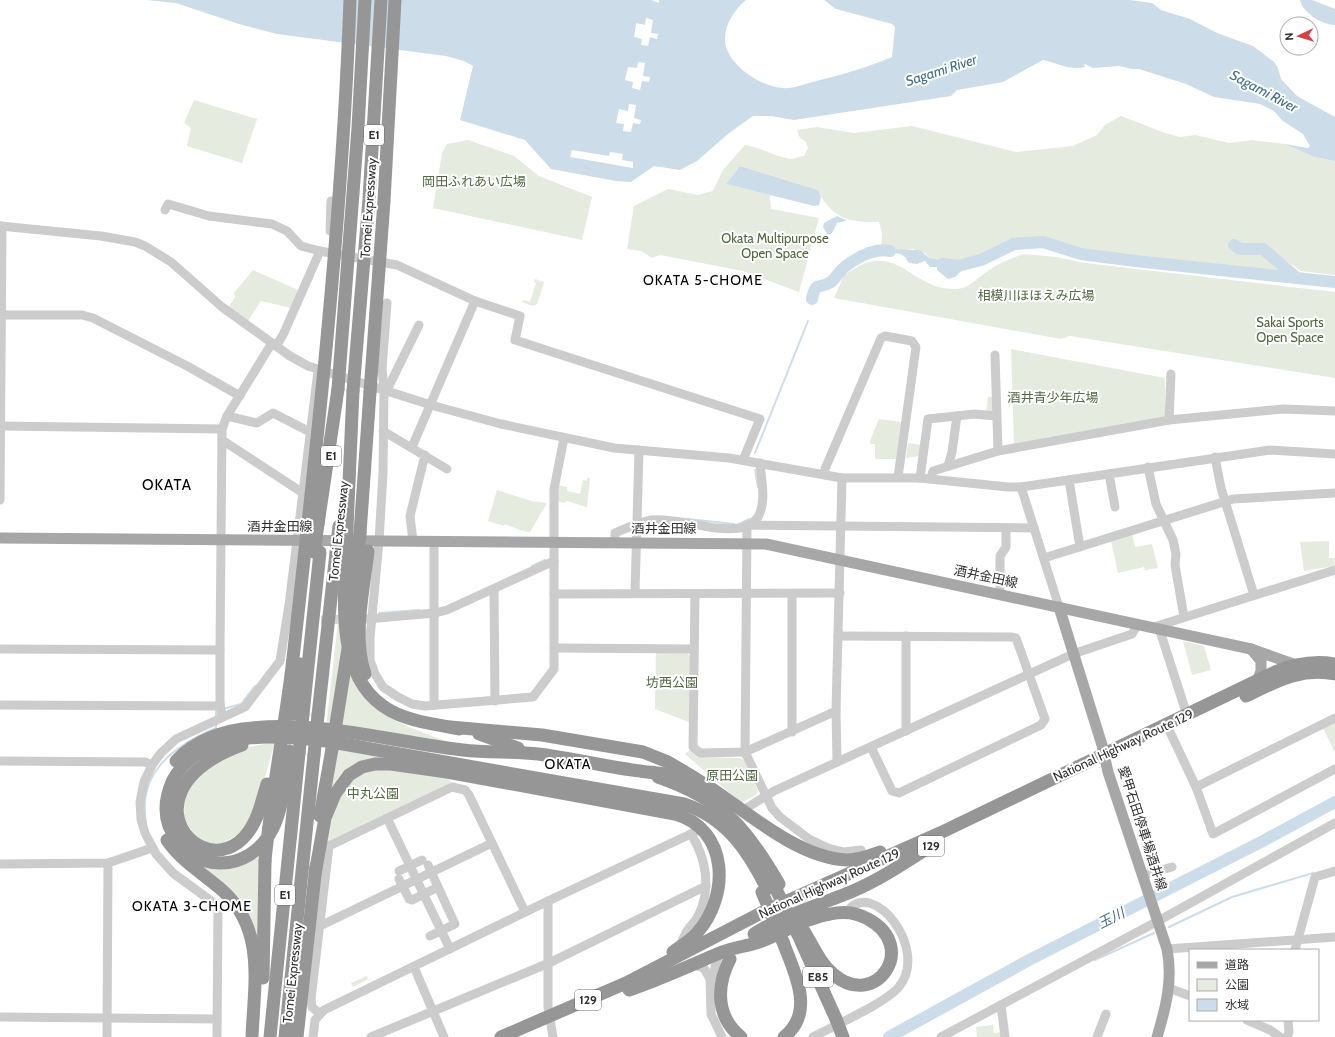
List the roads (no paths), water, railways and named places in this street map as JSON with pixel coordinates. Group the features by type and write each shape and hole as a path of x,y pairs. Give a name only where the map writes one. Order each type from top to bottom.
{"highway":[{"path":"256,1037 264,960 265,861 272,799 294,712 324,384 344,129 350,0"},
{"name":"Tomei Expressway","path":"270,1037 294,752 294,712 321,524 338,388 357,143 365,0"},
{"name":"Tomei Expressway","path":"285,1037 318,715 341,553 370,184 380,0"},
{"path":"395,0 385,194 372,363 379,391 370,536 359,639 360,656 372,687 390,705 406,715 429,723"},
{"path":"297,1037 315,874 320,812 348,650 370,536"},
{"path":"341,553 346,629 350,652 357,674 370,695 383,706 399,715 450,727 542,735 643,752 668,762 794,843 808,850 835,858 860,858 940,832"},
{"name":"National Highway Route 129","path":"628,986 785,910 931,846 1187,715 1279,670 1315,662 1335,664"},
{"name":"National Highway Route 129","path":"522,1037 551,1026 628,986 765,911 1105,758 1170,732 1280,680 1313,671 1335,674"},
{"path":"275,736 241,745 209,760 186,780 180,791 177,804 179,822 185,833 198,846 215,850 232,847 243,840 252,828 259,811 276,756 294,712"},
{"path":"252,1037 255,964 253,944 249,929 242,914 230,898 184,860 172,848 161,825 158,809 159,794 164,779 178,759 198,744 216,736 241,729 269,726 357,734 464,750 540,754 641,771 676,774 699,782"},
{"path":"450,727 540,754"},
{"path":"294,752 276,820 264,843 253,853 240,861 215,863 200,858 181,844 169,826 166,805 171,785 182,767 200,754 222,743 250,737 275,736 326,741 684,804 702,811 716,819 744,839"},
{"path":"315,874 328,810 337,790 349,775 362,768 383,763 447,772 674,814 687,818 702,829 710,839 718,859 718,890 713,907 702,928 693,938 628,986"},
{"path":"447,772 496,770 539,789"},
{"path":"641,771 683,787 708,801 732,817 744,839"},
{"name":"E85","path":"744,839 794,937 833,1021 843,1037"},
{"path":"754,934 808,908 862,887 883,876 931,846"},
{"path":"628,986 692,965 726,956 819,917 847,912 858,914 881,928 891,943 892,954 889,966 881,977 871,983 858,985 851,984 834,975 819,957 794,937"},
{"path":"784,1037 791,1031 798,1020 801,998 796,975 794,937"},
{"path":"726,956 721,984 721,1008 731,1027 741,1037"},
{"name":"E85","path":"833,1021 834,1037"},
{"name":"National Highway Route 129","path":"501,1037 551,1026"}],"main road":[{"name":"酒井金田線","path":"0,538 297,541 370,536 413,541 747,543 781,546 1251,649 1313,671"},
{"name":"愛甲石田停車場酒井線","path":"1059,607 1105,758 1167,949 1170,973 1169,988 1157,1037"},
{"path":"1251,649 1262,661 1261,672 1257,681"}],"street":[{"path":"0,705 221,711 245,707 280,661 290,622 297,541 318,370 324,252 331,201"},
{"path":"165,210 168,204 209,216 272,224 287,231 301,246 324,252 397,265 476,300 520,316 515,340 760,419 752,461 763,499 758,516 747,526 748,594 745,752 772,808 780,817 818,844 844,852 861,850"},
{"path":"0,500 1,226 101,236 135,242 145,246 171,262 222,306 297,361 318,370 379,391 501,424 614,448 752,461 842,478 931,478 1022,488 1148,467 1270,450 1335,454"},
{"path":"221,711 220,540 222,429 227,416 274,345 283,335 324,252"},
{"path":"412,447 476,300"},
{"path":"387,303 379,391 383,431 370,536 370,660 375,674 384,687 398,697 412,704 434,705 532,697 554,669 554,489 564,438"},
{"path":"1,315 82,316 93,318 189,367 240,396"},
{"path":"379,391 419,325"},
{"path":"825,475 825,469 881,338 885,336 912,341 916,347 898,477"},
{"path":"995,355 998,451"},
{"path":"1169,420 1171,374"},
{"path":"931,478 933,471 998,451 1169,420 1283,409 1335,411"},
{"path":"227,416 257,423 273,413 310,432"},
{"path":"920,478 928,419 975,414 996,416"},
{"path":"948,466 952,452 957,416"},
{"path":"0,426 222,429"},
{"path":"383,431 447,469"},
{"path":"222,440 303,494"},
{"path":"635,593 639,450"},
{"path":"413,541 410,516 425,455"},
{"path":"1215,457 1218,479 1254,595"},
{"path":"1148,467 1156,504 1173,540 1176,554 1175,565 1184,617"},
{"path":"1109,474 1112,504"},
{"path":"837,762 836,711 842,526 842,478"},
{"path":"1069,480 1080,547"},
{"path":"1022,488 1059,607"},
{"path":"1044,558 1233,499 1335,493"},
{"path":"615,542 615,533 637,523 670,520 729,528 742,528 747,526 1034,528"},
{"path":"1000,594 1000,556 1006,546 1006,528"},
{"path":"434,541 434,705"},
{"path":"369,618 435,613 458,606 554,562"},
{"path":"1187,715 1156,628 1184,617 1335,570"},
{"path":"494,590 495,701"},
{"path":"554,594 840,593"},
{"path":"695,594 694,747 700,753 745,752 836,711"},
{"path":"792,594 792,732"},
{"path":"748,807 774,791 1073,654 1132,634 1138,624"},
{"path":"838,636 1016,638 1046,719 1041,725 899,794 892,791 871,747"},
{"path":"906,636 906,730"},
{"path":"554,648 694,649"},
{"path":"0,649 220,650"},
{"path":"217,1037 218,906 173,873 152,848 145,833 141,818 140,802 144,782 152,765 161,753 176,739 221,711"},
{"path":"1196,787 1335,718"},
{"path":"1170,732 1196,787 1213,834 1335,769"},
{"path":"0,761 145,762 152,765"},
{"path":"313,1037 317,1016 312,1007 311,999 329,846 452,787 460,788 469,795 526,912"},
{"path":"388,818 450,949"},
{"path":"941,1037 1157,917 1335,823"},
{"path":"305,1018 317,1016 548,901 693,833 703,858 706,886 704,901 698,917 688,929 679,948"},
{"path":"320,926 492,843"},
{"path":"0,864 108,862 152,848"},
{"path":"107,1037 108,862"},
{"path":"430,936 455,924 454,917 441,892 425,862 399,875 411,900 441,892"},
{"path":"1144,876 1172,867"},
{"path":"1295,949 1315,878 1335,871"},
{"path":"371,1037 549,963 706,886"},
{"path":"548,901 551,1026"},
{"path":"813,1037 886,998 898,988 905,975 908,958 907,947 898,926 888,915 874,905 868,903 856,905 847,912"},
{"path":"1167,949 1335,937"},
{"path":"710,989 715,966 726,956"},
{"path":"692,965 704,968 707,971 710,979 710,1014 722,1037"},
{"path":"414,967 444,1037"},
{"path":"1169,988 1189,996"},
{"path":"1001,1005 1005,1037"},
{"path":"1097,1037 1106,1014"},
{"path":"0,1017 217,1019"},
{"path":"1250,1021 1270,1030 1280,1037"},
{"path":"1287,1037 1289,1032 1288,1021"}],"water":[{"name":"Sagami River","path":"146,0 651,0 659,3 659,0 746,0 735,12 725,33 727,48 731,57 755,79 774,87 791,88 853,71 892,57 895,27 892,24 836,9 824,0 1129,0 1152,3 1161,10 1190,19 1217,33 1253,46 1274,62 1278,68 1281,79 1297,96 1335,117 1335,161 1314,157 1285,144 1308,148 1310,146 1303,134 1283,121 1274,111 1260,104 1214,97 1186,84 1139,69 1119,66 1093,68 1085,64 1085,67 1074,68 1043,60 1003,82 957,90 951,96 794,120 771,116 753,116 729,133 697,161 680,170 654,166 631,182 616,181 551,169 525,140 460,120 473,66 464,61 446,56 277,34 239,24 176,3","holes":["646,18 653,20 651,33 658,34 657,39 650,37 648,46 641,45 642,39 634,37 636,23 645,25","638,62 645,63 643,76 650,77 649,82 642,81 640,90 632,88 633,82 625,80 628,67 637,68","629,104 636,105 634,118 641,120 640,124 633,123 631,132 623,131 624,124 616,123 619,109 628,111","572,150 609,156 610,152 623,154 622,160 633,162 633,168 570,157"]},
{"path":"1300,0 1312,0 1335,9 1335,25 1319,21 1319,16 1312,16 1309,14"},
{"path":"740,166 818,190 821,197 819,205 814,206 726,184"},
{"path":"837,216 846,220 837,223 832,233 828,235 823,227 824,223"},
{"path":"879,249 920,250 929,258 949,261 957,265 961,271 955,277 948,279 937,270 937,267 930,267 925,261 917,264 909,263 905,257 900,254 884,250 874,253 874,251"}],"waterway":[{"path":"943,264 958,266 981,260 1014,244 1043,242 1081,254 1335,282"},
{"path":"1234,245 1240,249 1263,249 1296,277"},
{"path":"812,299 813,293 818,286 831,282 844,268 856,259 873,252 884,250 890,251"},
{"path":"755,453 808,321"},
{"path":"755,470 758,487"},
{"path":"687,519 734,524"},
{"path":"739,524 749,519"},
{"path":"532,566 545,560"},
{"path":"379,613 419,610"},
{"path":"223,709 241,704 255,686"},
{"path":"216,717 216,711 219,710"},
{"path":"146,822 145,804 148,788 154,774 163,762 174,752 187,743 216,728 216,725"},
{"name":"玉川","path":"889,1037 1029,960 1263,841 1335,802"},
{"path":"1169,927 1232,897 1313,873"},
{"path":"1095,960 1154,933"}],"tunnel":[{"path":"294,621 351,619"}],"district":[{"name":"OKATA 5-CHOME","path":"703,280"},
{"name":"OKATA","path":"167,485"},
{"name":"OKATA","path":"568,764"},
{"name":"OKATA 3-CHOME","path":"192,906"}],"park label":[{"name":"岡田ふれあい広場","path":"474,181"},
{"name":"Okata Multipurpose Open Space","path":"775,246"},
{"name":"相模川ほほえみ広場","path":"1036,295"},
{"name":"Sakai Sports Open Space","path":"1290,330"},
{"name":"酒井青少年広場","path":"1053,397"},
{"name":"坊西公園","path":"672,682"},
{"name":"原田公園","path":"732,775"},
{"name":"中丸公園","path":"373,793"}]}
